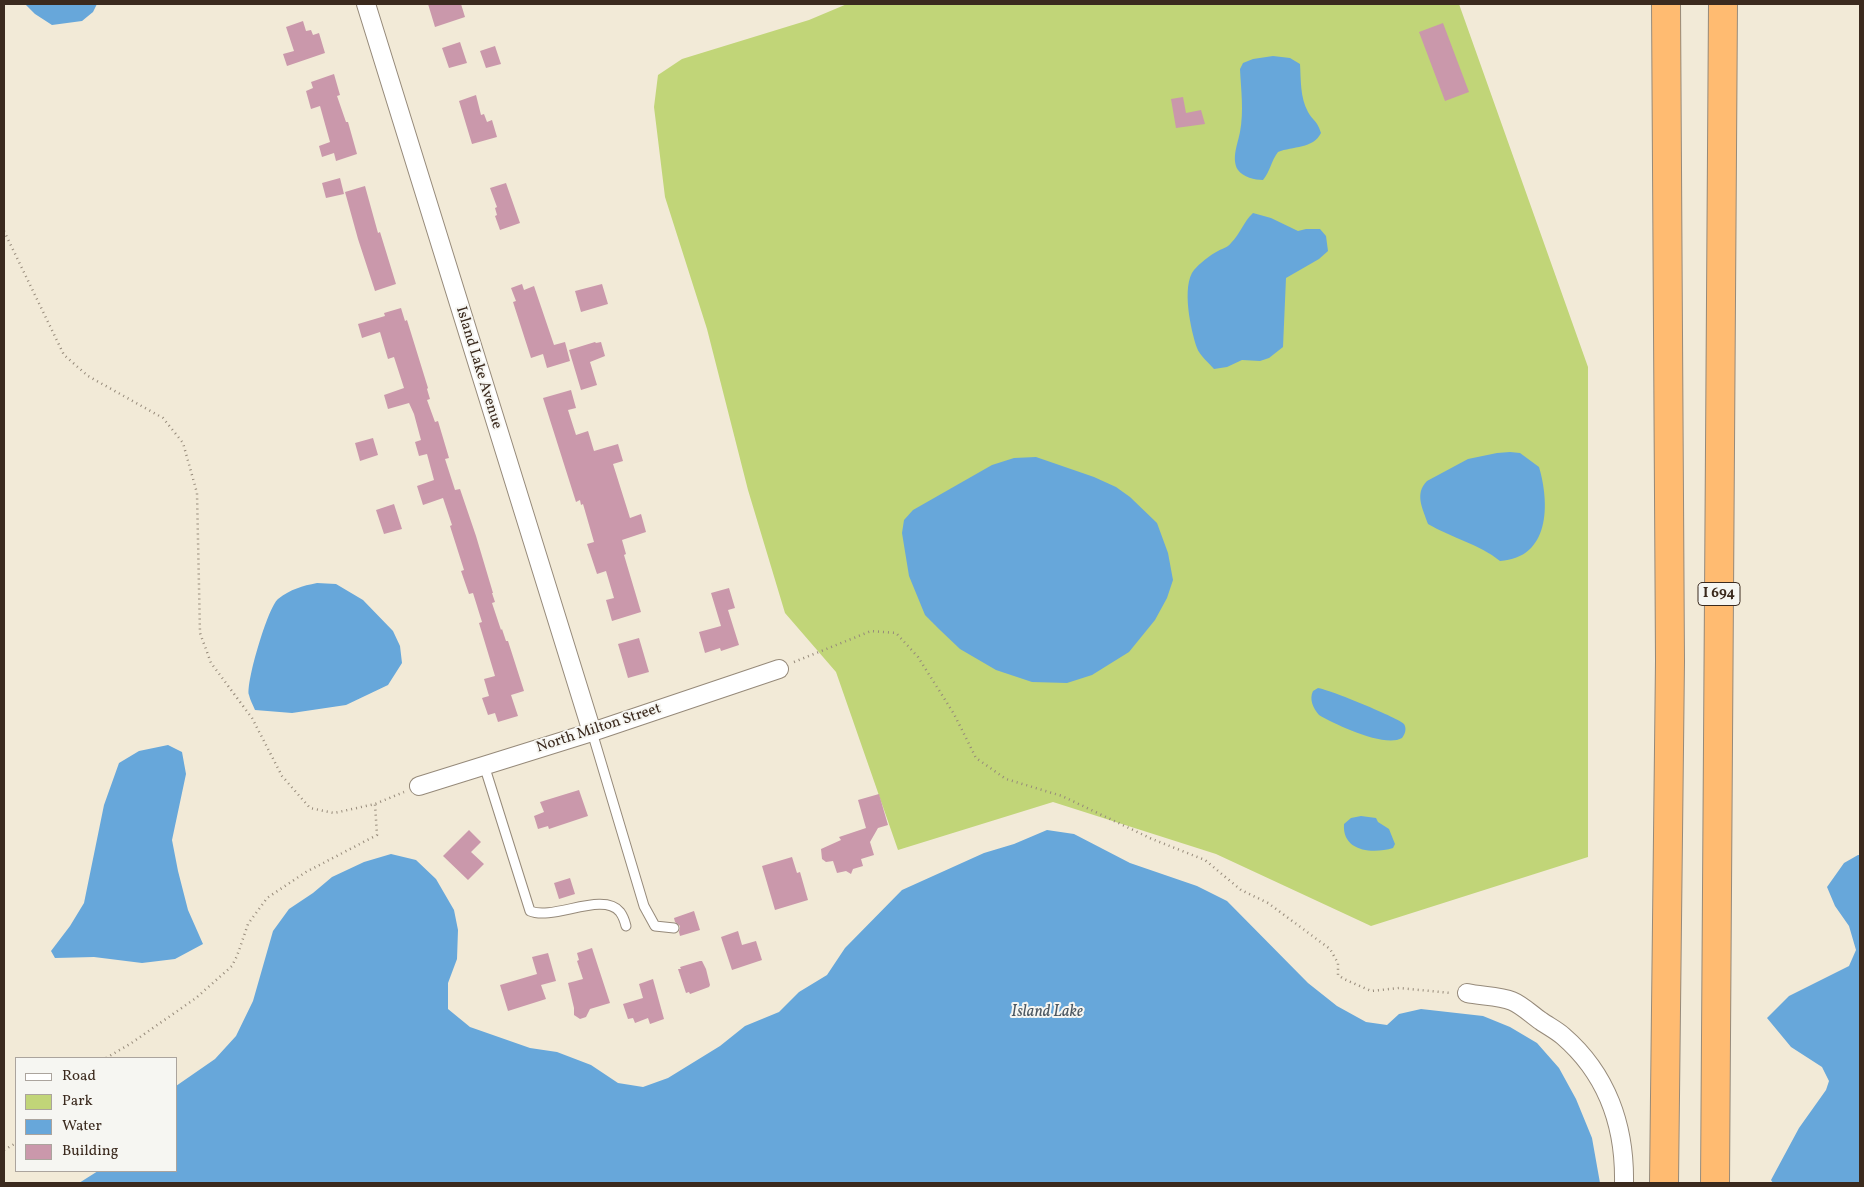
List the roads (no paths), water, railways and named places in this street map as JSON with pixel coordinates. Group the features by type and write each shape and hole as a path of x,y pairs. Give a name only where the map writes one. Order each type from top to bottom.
{"highway":[{"path":"1664,1183 1670,671 1666,4"},
{"name":"I 694","path":"1715,1183 1722,4"}],"street":[{"name":"Island Lake Avenue","path":"366,4 592,732"},
{"name":"North Milton Street","path":"418,786 592,732 779,669"},
{"path":"1467,993 1512,1001 1563,1036 1579,1053 1606,1092 1613,1108 1623,1146 1624,1183"}],"lane":[{"path":"592,732 644,906 655,926 674,928"},
{"path":"484,765 530,911 538,914 589,906 610,905 621,913 626,926"}],"water":[{"path":"25,4 97,4 93,12 82,21 52,25 35,14"},
{"path":"1273,56 1290,58 1300,64 1301,88 1304,100 1308,112 1321,133 1313,142 1278,152 1265,177 1263,180 1260,180 1243,175 1238,170 1235,161 1242,116 1240,69 1243,63 1253,59"},
{"path":"1253,213 1271,218 1298,231 1320,229 1326,236 1328,251 1319,259 1286,278 1283,347 1269,358 1260,361 1242,360 1227,367 1214,369 1197,348 1188,309 1190,277 1194,270 1205,260 1229,245"},
{"path":"1510,452 1520,453 1539,467 1545,497 1545,512 1537,540 1529,550 1516,558 1500,561 1483,550 1428,524 1420,496 1423,486 1427,481 1468,459"},
{"path":"1036,457 1094,477 1116,487 1130,497 1157,523 1168,553 1173,580 1167,598 1155,620 1129,652 1092,675 1067,683 1032,682 996,670 960,649 925,615 909,576 902,533 904,520 913,510 992,465 1014,458"},
{"path":"317,583 336,584 363,600 393,631 400,646 402,663 388,685 346,705 292,713 255,710 249,695 249,687 254,661 274,605 278,599 292,590"},
{"path":"1318,688 1400,721 1405,726 1404,735 1402,738 1394,740 1373,738 1348,729 1319,715 1312,703 1311,697 1313,691"},
{"path":"168,745 182,752 186,774 172,840 188,910 203,944 175,959 142,963 94,957 55,958 51,951 84,903 104,805 119,763 139,751"},
{"path":"1361,816 1376,818 1378,822 1389,829 1395,844 1393,848 1377,851 1360,849 1348,840 1344,824 1351,818"},
{"name":"Island Lake","path":"1047,830 1074,834 1130,863 1197,886 1227,901 1308,983 1337,1006 1366,1022 1387,1025 1399,1014 1421,1009 1483,1016 1510,1027 1537,1043 1559,1068 1576,1099 1592,1138 1600,1183 79,1183 96,1172 178,1172 178,1085 215,1059 236,1036 253,1001 273,931 289,909 332,877 364,862 391,854 416,860 436,879 454,910 458,930 457,959 448,983 448,1009 470,1027 530,1048 557,1052 591,1065 618,1083 643,1087 668,1078 720,1046 745,1026 779,1012 799,992 827,975 845,948 902,890 984,853 1014,844"},
{"path":"1860,855 1860,1183 1773,1183 1771,1180 1799,1128 1826,1090 1829,1081 1822,1067 1791,1047 1767,1018 1789,996 1849,966 1856,950 1849,926 1835,906 1827,887 1844,863"}]}
